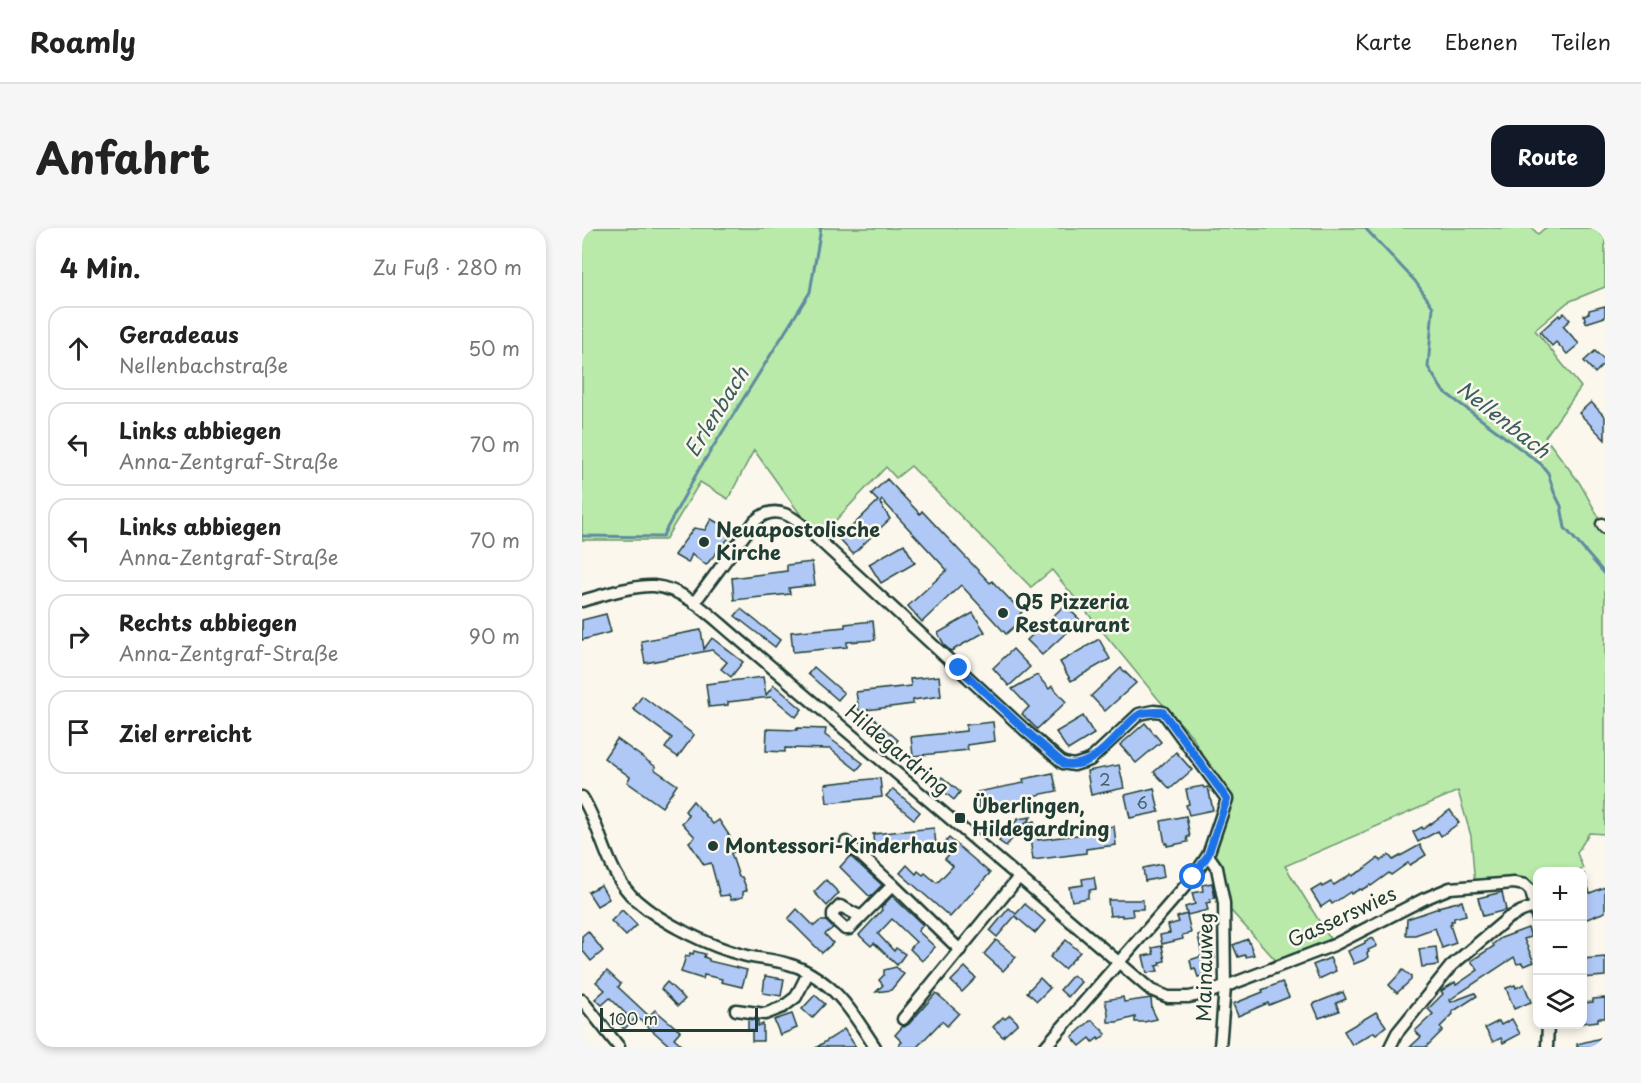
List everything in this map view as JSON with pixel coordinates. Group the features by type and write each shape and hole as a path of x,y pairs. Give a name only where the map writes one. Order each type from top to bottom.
{"street":[{"path":"694,603 755,521 771,512 784,514 802,525 818,539 1064,764 1074,765 1090,760 1139,714 1163,712 1227,799 1208,855 1193,877 1045,1047"},
{"name":"Hildegardring","path":"582,601 633,588 654,586 668,589 694,603 1119,964 1151,990 1168,997"},
{"path":"582,797 613,870 637,902 673,926 702,940 742,955 789,964 808,973 827,985 842,1000 875,1047"},
{"path":"846,842 960,950"},
{"name":"Mainauweg","path":"1208,855 1217,868 1224,903 1225,987 1220,1047"},
{"path":"903,1019 1019,877"},
{"name":"Gasserswies","path":"1168,997 1189,997 1208,993 1334,945 1450,888 1514,883 1525,885 1531,891 1533,902"},
{"path":"861,916 893,885"},
{"path":"1390,1047 1398,1033 1451,966 1508,918 1522,910 1533,907"},
{"path":"736,1010 765,1014 783,1007 796,997 808,973"},
{"path":"582,1000 619,1047"},
{"path":"1547,1047 1548,1029"}],"green space":[{"path":"582,228 1532,228 1538,234 1545,228 1596,228 1605,238 1605,287 1568,302 1535,330 1581,387 1545,437 1579,482 1605,528 1605,834 1589,833 1577,853 1583,867 1533,867 1533,890 1531,891 1525,885 1475,886 1471,836 1458,791 1285,866 1334,945 1280,965 1224,903 1208,855 1227,799 1192,736 1159,700 1052,570 1031,587 911,466 896,478 886,467 818,539 754,450 728,499 700,482 665,540 582,540"}],"building":[{"path":"1605,306 1605,317 1586,323 1584,315 1589,313 1589,310"},
{"path":"1564,313 1570,320 1563,326 1579,344 1567,354 1556,342 1552,346 1540,332"},
{"path":"1595,351 1605,363 1595,373 1584,361"},
{"path":"1591,402 1605,417 1605,440 1579,413"},
{"path":"887,479 1022,612 1019,615 1023,619 1006,634 961,585 922,622 908,606 947,570 882,500 880,503 890,519 853,554 839,539 878,501 871,494"},
{"name":"Neuapostolische Kirche","path":"711,519 734,532 706,565 692,554 688,563 674,555 694,528 705,530"},
{"path":"904,544 915,563 881,583 869,564"},
{"path":"812,562 815,585 789,588 790,594 734,600 732,578 787,571 787,565"},
{"path":"1065,605 1080,620 1042,655 1027,640"},
{"path":"741,609 780,640 775,647 735,616"},
{"path":"973,613 985,632 951,651 945,646 938,633"},
{"path":"606,614 611,632 582,640 582,620"},
{"path":"873,621 875,640 847,642 847,647 793,652 791,632 845,627 845,624"},
{"path":"701,630 704,649 712,638 743,662 731,677 721,669 727,662 712,650 645,663 641,641"},
{"path":"1099,639 1110,659 1071,681 1060,662"},
{"path":"1013,649 1030,667 1009,686 993,668"},
{"path":"814,667 844,693 838,700 808,674"},
{"path":"1121,668 1136,683 1105,711 1091,696"},
{"path":"1037,675 1049,689 1052,686 1066,702 1037,729 1022,714 1029,707 1012,689"},
{"path":"939,676 941,696 913,700 913,704 859,711 856,692 911,686 910,679"},
{"path":"763,677 766,695 774,685 802,709 796,717 772,697 728,702 728,705 709,707 706,684"},
{"path":"642,696 694,735 678,757 665,748 672,738 633,709"},
{"path":"1083,716 1094,734 1068,750 1056,732"},
{"path":"873,718 898,740 892,747 867,725"},
{"path":"993,722 995,741 967,745 968,750 913,756 911,737 966,731 966,725"},
{"path":"1145,723 1161,742 1136,763 1120,745"},
{"path":"797,728 826,729 825,735 863,763 857,770 830,749 785,748 785,752 766,751 767,729 797,730"},
{"path":"617,739 677,785 662,807 627,782 630,777 604,758"},
{"path":"1176,752 1192,770 1170,789 1154,772"},
{"path":"1119,765 1124,788 1091,795 1087,771"},
{"path":"1053,773 1057,791 1027,797 1028,801 980,811 977,792 1024,783 1023,779"},
{"path":"942,777 960,792 954,800 936,785"},
{"path":"880,778 882,797 827,803 825,784"},
{"path":"1208,787 1213,810 1189,815 1186,805 1189,804 1186,789"},
{"path":"1154,788 1159,812 1130,818 1125,795"},
{"path":"893,789 920,812 914,819 886,796"},
{"name":"Montessori-Kinderhaus","path":"693,801 713,824 719,820 731,838 737,851 731,853 739,877 742,877 747,890 743,892 743,897 731,900 729,895 720,896 711,863 704,865 689,842 695,837 682,823 689,816 685,811"},
{"path":"1450,810 1459,823 1441,836 1438,831 1418,842 1413,832 1422,827 1423,829"},
{"path":"1186,816 1190,837 1187,837 1188,842 1167,846 1161,821"},
{"path":"1031,817 1006,846 999,841 1018,819"},
{"path":"1034,821 1038,840 1084,834 1083,830 1114,826 1116,845 1086,849 1086,853 1033,860 1028,823"},
{"path":"934,828 936,844 874,850 873,834"},
{"path":"949,838 990,873 950,917 900,873 907,865 916,874 918,871 923,875 925,873 937,883 953,866 945,859 951,852 943,845"},
{"path":"1420,845 1426,855 1410,865 1408,863 1391,875 1389,873 1371,886 1351,894 1350,892 1332,904 1330,901 1321,907 1311,891 1331,882 1334,885 1351,874 1352,876 1361,871 1378,858 1380,861 1389,855 1393,860"},
{"path":"850,856 882,885 870,897 840,867"},
{"path":"1162,864 1164,877 1145,881 1143,868"},
{"path":"1094,877 1096,889 1089,890 1088,898 1072,901 1069,887 1083,885 1082,879"},
{"path":"826,880 839,893 827,906 814,892"},
{"path":"1212,883 1215,898 1206,903 1208,910 1187,915 1191,933 1182,935 1183,939 1162,944 1160,935 1170,933 1168,925 1179,922 1177,917 1187,914 1185,907 1195,904 1192,893 1203,891 1202,885"},
{"path":"1587,884 1590,893 1605,887 1605,912 1587,919"},
{"path":"601,885 609,899 597,906 588,892"},
{"path":"1502,892 1506,910 1483,916 1478,898"},
{"path":"892,896 923,925 918,931 935,947 922,961 910,949 916,942 892,919 878,934 894,951 896,948 905,954 897,965 874,943 871,946 859,935"},
{"path":"1108,900 1143,900 1143,909 1132,909 1133,916 1110,916"},
{"path":"1462,901 1466,915 1454,918 1450,925 1456,943 1442,948 1435,928 1415,935 1406,935 1407,919"},
{"path":"1025,904 1045,921 1035,933 1015,916 997,937 990,931 1009,908 1016,914"},
{"path":"797,909 814,926 820,921 826,921 833,928 825,934 833,943 822,953 788,919"},
{"path":"622,910 637,925 626,936 611,921"},
{"path":"1528,928 1531,937 1524,939 1533,962 1524,966 1522,963 1517,964 1514,957 1461,992 1450,1000 1451,1002 1475,993 1477,996 1452,1012 1453,1014 1440,1027 1443,1030 1426,1047 1410,1047 1421,1037 1415,1031 1433,1014 1428,1009 1443,994 1441,991 1455,982 1456,985 1478,970 1471,961 1494,946 1493,944 1501,938"},
{"path":"588,931 603,951 591,961 582,950 582,936"},
{"path":"1208,932 1215,958 1212,959 1214,967 1206,969 1207,975 1198,977 1195,968 1192,969 1190,960 1202,956 1198,935"},
{"path":"1373,938 1377,946 1368,950 1368,957 1354,964 1348,951"},
{"path":"1248,939 1254,955 1238,957 1233,945"},
{"path":"996,940 1016,957 1003,971 984,954"},
{"path":"1066,940 1080,952 1064,969 1050,957"},
{"path":"1162,946 1165,961 1156,966 1158,971 1147,973 1143,956 1154,954 1152,948"},
{"path":"1436,947 1438,965 1422,967 1419,949"},
{"path":"694,951 705,954 704,957 709,961 747,970 742,987 721,982 722,979 704,975 703,979 681,972 686,956 689,957"},
{"path":"1605,957 1605,976 1587,978 1587,959"},
{"path":"1330,958 1336,971 1319,979 1313,965"},
{"path":"896,967 904,974 891,990 876,992 883,985 879,980 884,975 884,970"},
{"path":"965,967 976,978 962,992 951,981"},
{"path":"1403,970 1411,976 1411,980 1397,993 1389,985"},
{"path":"607,971 621,984 618,987 649,1016 655,1010 680,1031 674,1038 684,1047 671,1047 637,1017 624,1029 617,1022 626,1014 610,998 602,1005 595,999 605,990 596,982"},
{"path":"1073,975 1081,982 1068,997 1060,990"},
{"path":"765,976 784,979 781,996 763,993"},
{"path":"1040,978 1050,988 1037,1001 1027,992"},
{"path":"667,982 685,999 678,1006 661,989"},
{"path":"1282,982 1289,997 1238,1016 1233,1004"},
{"path":"1524,984 1531,1002 1514,1009 1506,988 1515,985 1516,988"},
{"path":"1343,992 1346,999 1336,1003 1339,1011 1319,1018 1313,1004"},
{"path":"936,993 959,1013 947,1026 942,1021 917,1047 897,1047 902,1042 895,1035 903,1026 909,1024"},
{"path":"815,995 825,1004 812,1018 802,1009"},
{"path":"1123,997 1124,1002 1151,998 1152,1009 1157,1019 1135,1022 1135,1017 1108,1022 1105,1000"},
{"path":"1605,998 1605,1018 1587,1022 1587,1003 1593,1002 1593,999"},
{"path":"1376,1012 1386,1026 1376,1034 1374,1032 1352,1045 1344,1031"},
{"path":"792,1014 797,1028 780,1035 774,1020"},
{"path":"1010,1015 1018,1023 1003,1037 993,1027 1003,1017 1005,1019"},
{"path":"748,1019 758,1021 758,1026 763,1024 763,1041 752,1041 752,1030 748,1030"},
{"path":"1512,1019 1520,1034 1503,1043 1501,1038 1493,1042 1485,1028 1499,1021 1501,1025"},
{"path":"1090,1021 1093,1021 1106,1034 1093,1042 1090,1038 1080,1046 1072,1037"},
{"path":"844,1029 856,1047 817,1047 836,1035"},
{"path":"1605,1037 1605,1047 1577,1047 1577,1044"}],"waterway":[{"name":"Erlenbach","path":"582,536 662,537 698,471 810,292 821,228"},
{"name":"Nellenbach","path":"1365,228 1415,281 1433,307 1428,367 1443,391 1541,464 1548,473 1561,506 1565,528 1605,574"}],"place":[{"name":"Neuapostolische Kirche","path":"704,542"},
{"name":"Q5 Pizzeria Restaurant","path":"1003,613"},
{"name":"Überlingen, Hildegardring","path":"960,818"},
{"name":"Montessori-Kinderhaus","path":"713,846"}],"route":[{"path":"959,668 1064,764 1074,765 1090,760 1139,714 1163,712 1227,799 1208,855 1193,877"}]}
